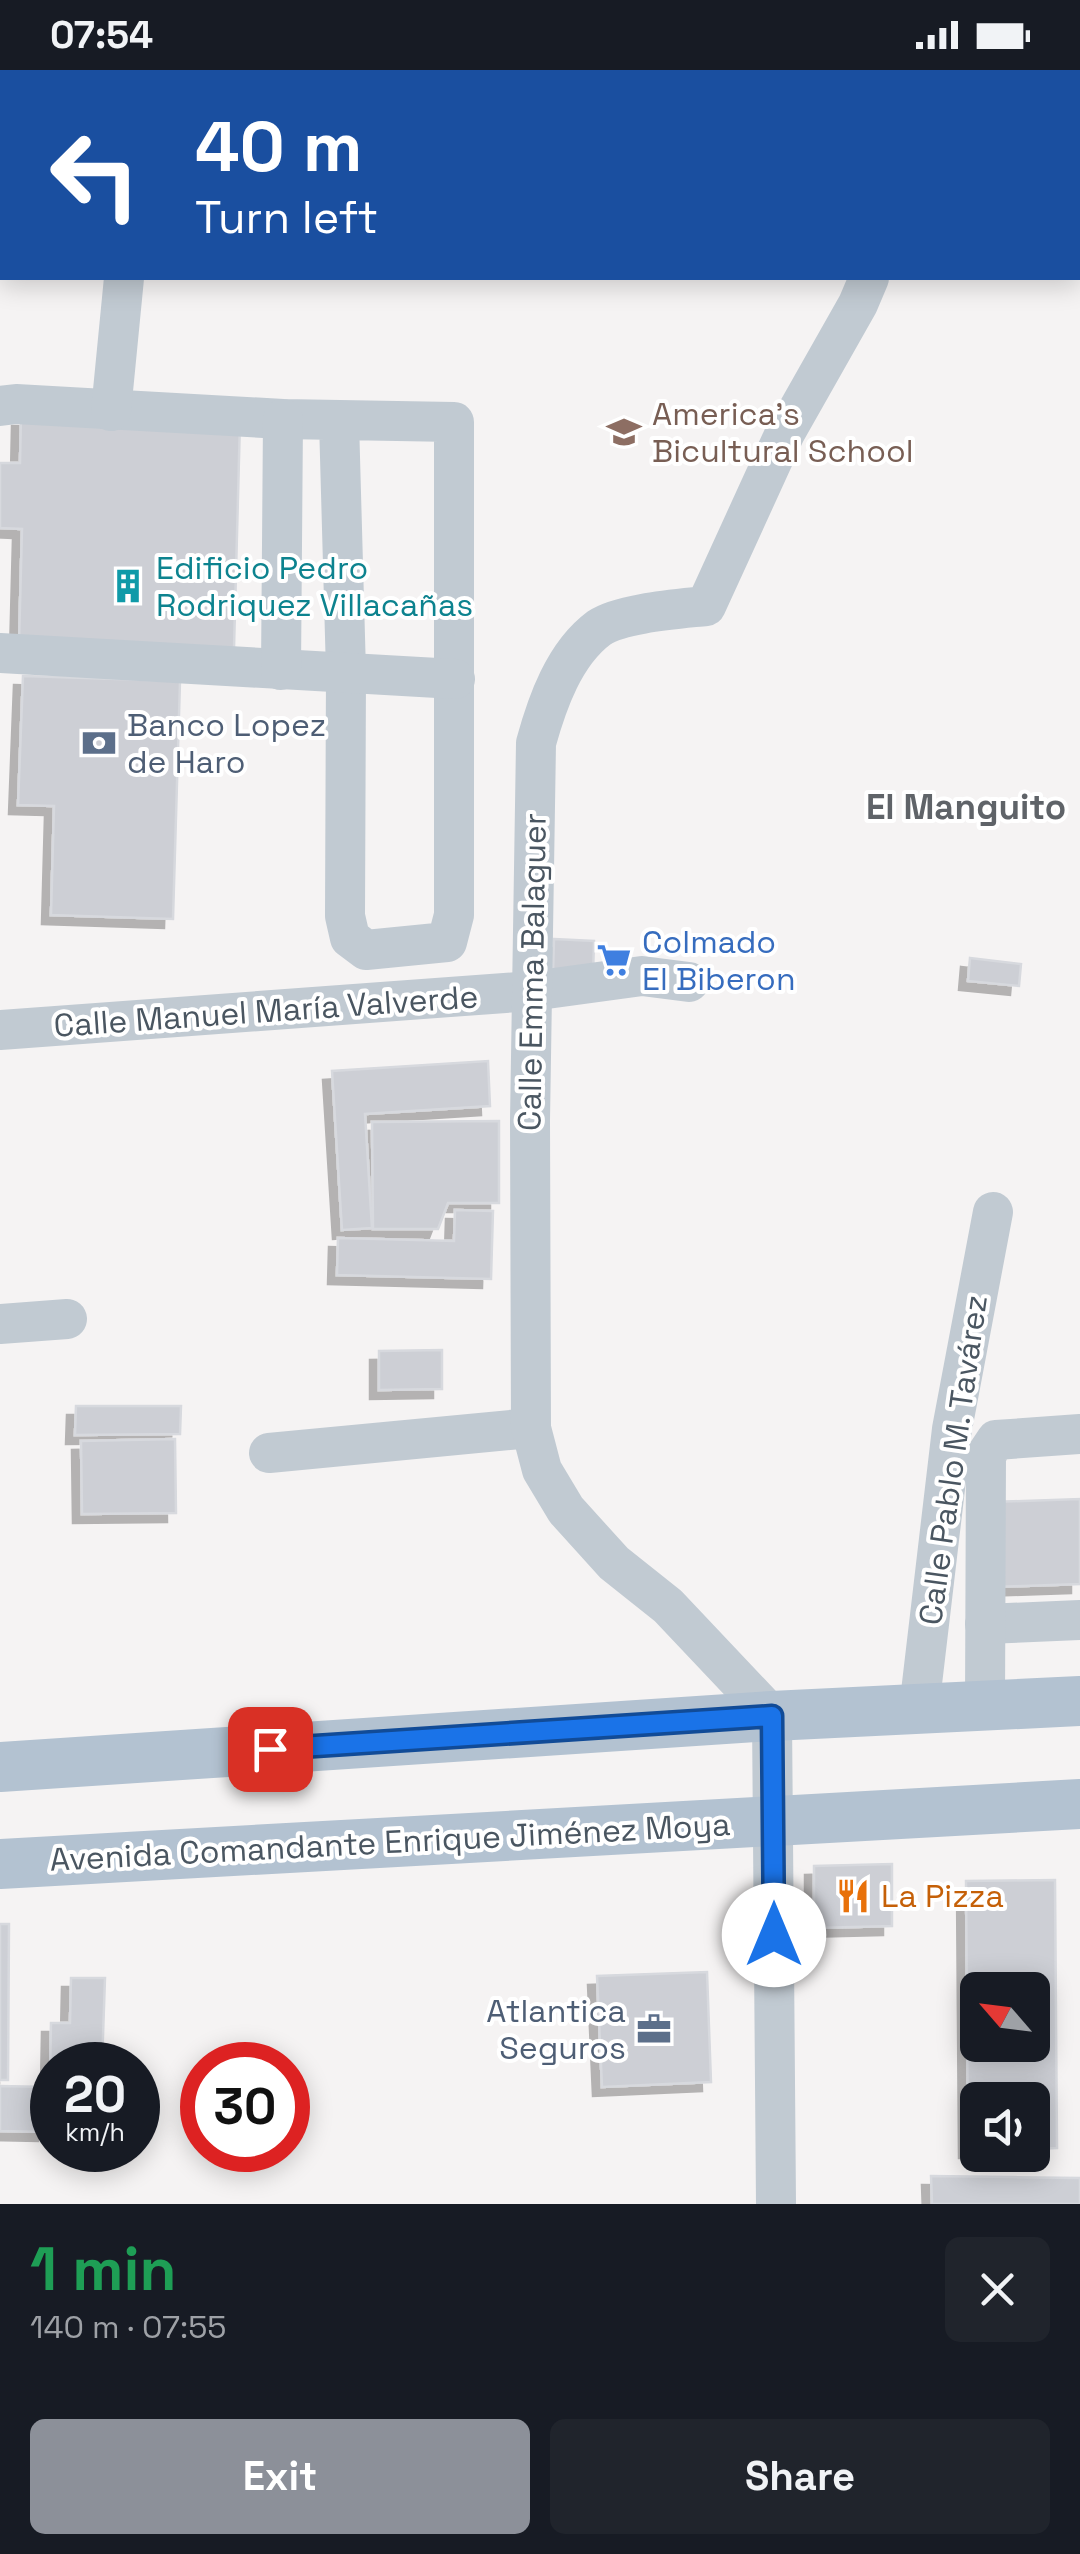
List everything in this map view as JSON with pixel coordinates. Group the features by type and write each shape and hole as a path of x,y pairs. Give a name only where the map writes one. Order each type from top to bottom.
{"main road":[{"path":"0,1767 772,1716 1080,1700"},
{"name":"Avenida Comandante Enrique Jiménez Moya","path":"0,1864 1080,1804"}],"street":[{"path":"111,411 124,280"},
{"name":"Calle Emma Balaguer","path":"772,1716 668,1606 614,1563 566,1510 542,1470 530,1428 536,743 546,705 569,662 600,627 643,614 706,606 785,433 868,280"},
{"path":"0,406 339,421 454,422 454,915 448,942 366,950 350,938 344,916 346,672 339,421"},
{"path":"281,670 283,418"},
{"path":"0,653 455,680"},
{"name":"Calle Manuel María Valverde","path":"0,1030 532,991 642,976 690,982"},
{"name":"Calle Pablo M. Tavárez","path":"919,1709 952,1429 994,1212"},
{"path":"0,1324 67,1319"},
{"path":"268,1453 530,1428"},
{"path":"985,1706 986,1455 996,1440 1080,1434"},
{"path":"985,1624 1080,1620"},
{"path":"772,1716 776,2204"}],"building":[{"name":"Edificio Pedro Rodriquez Villacañas","path":"21,417 240,421 234,648 19,644 22,529 0,528 0,463 20,463"},
{"name":"Banco Lopez de Haro","path":"23,676 180,681 173,919 51,915 54,806 18,805"},
{"path":"554,939 594,941 593,975 553,973"},
{"path":"970,958 1021,964 1019,986 968,981"},
{"path":"488,1061 490,1106 365,1114 372,1228 342,1230 332,1071"},
{"path":"499,1121 499,1203 448,1203 438,1229 373,1229 372,1122"},
{"path":"455,1210 493,1211 491,1279 337,1275 338,1238 454,1241"},
{"path":"442,1350 442,1389 379,1390 379,1351"},
{"path":"76,1406 181,1406 180,1434 75,1435"},
{"path":"175,1439 176,1513 82,1514 81,1441"},
{"path":"1080,1499 1080,1584 993,1587 991,1502"},
{"name":"La Pizza","path":"892,1864 892,1926 814,1928 814,1866"},
{"path":"1055,1880 1057,2148 1050,2148 1050,2082 968,2082 967,2062 1050,2062 1050,1972 967,1972 966,1881"},
{"path":"0,1924 9,1924 8,2080 0,2080"},
{"name":"Atlantica Seguros","path":"707,1972 711,2082 602,2087 597,1976"},
{"path":"71,1978 105,1978 103,2042 51,2042 51,2023 70,2023"},
{"path":"0,2086 30,2087 30,2132 0,2131"},
{"path":"931,2176 1080,2178 1080,2204 932,2204"}],"place":[{"name":"America's Bicultural School","path":"624,432"},
{"name":"Edificio Pedro Rodriquez Villacañas","path":"128,586"},
{"name":"Banco Lopez de Haro","path":"99,743"},
{"name":"Colmado El Biberon","path":"614,960"},
{"name":"La Pizza","path":"853,1896"},
{"name":"Atlantica Seguros","path":"654,2029"}],"district":[{"name":"El Manguito","path":"966,807"}],"route":[{"path":"270,1749 772,1716 774,1935"}]}
